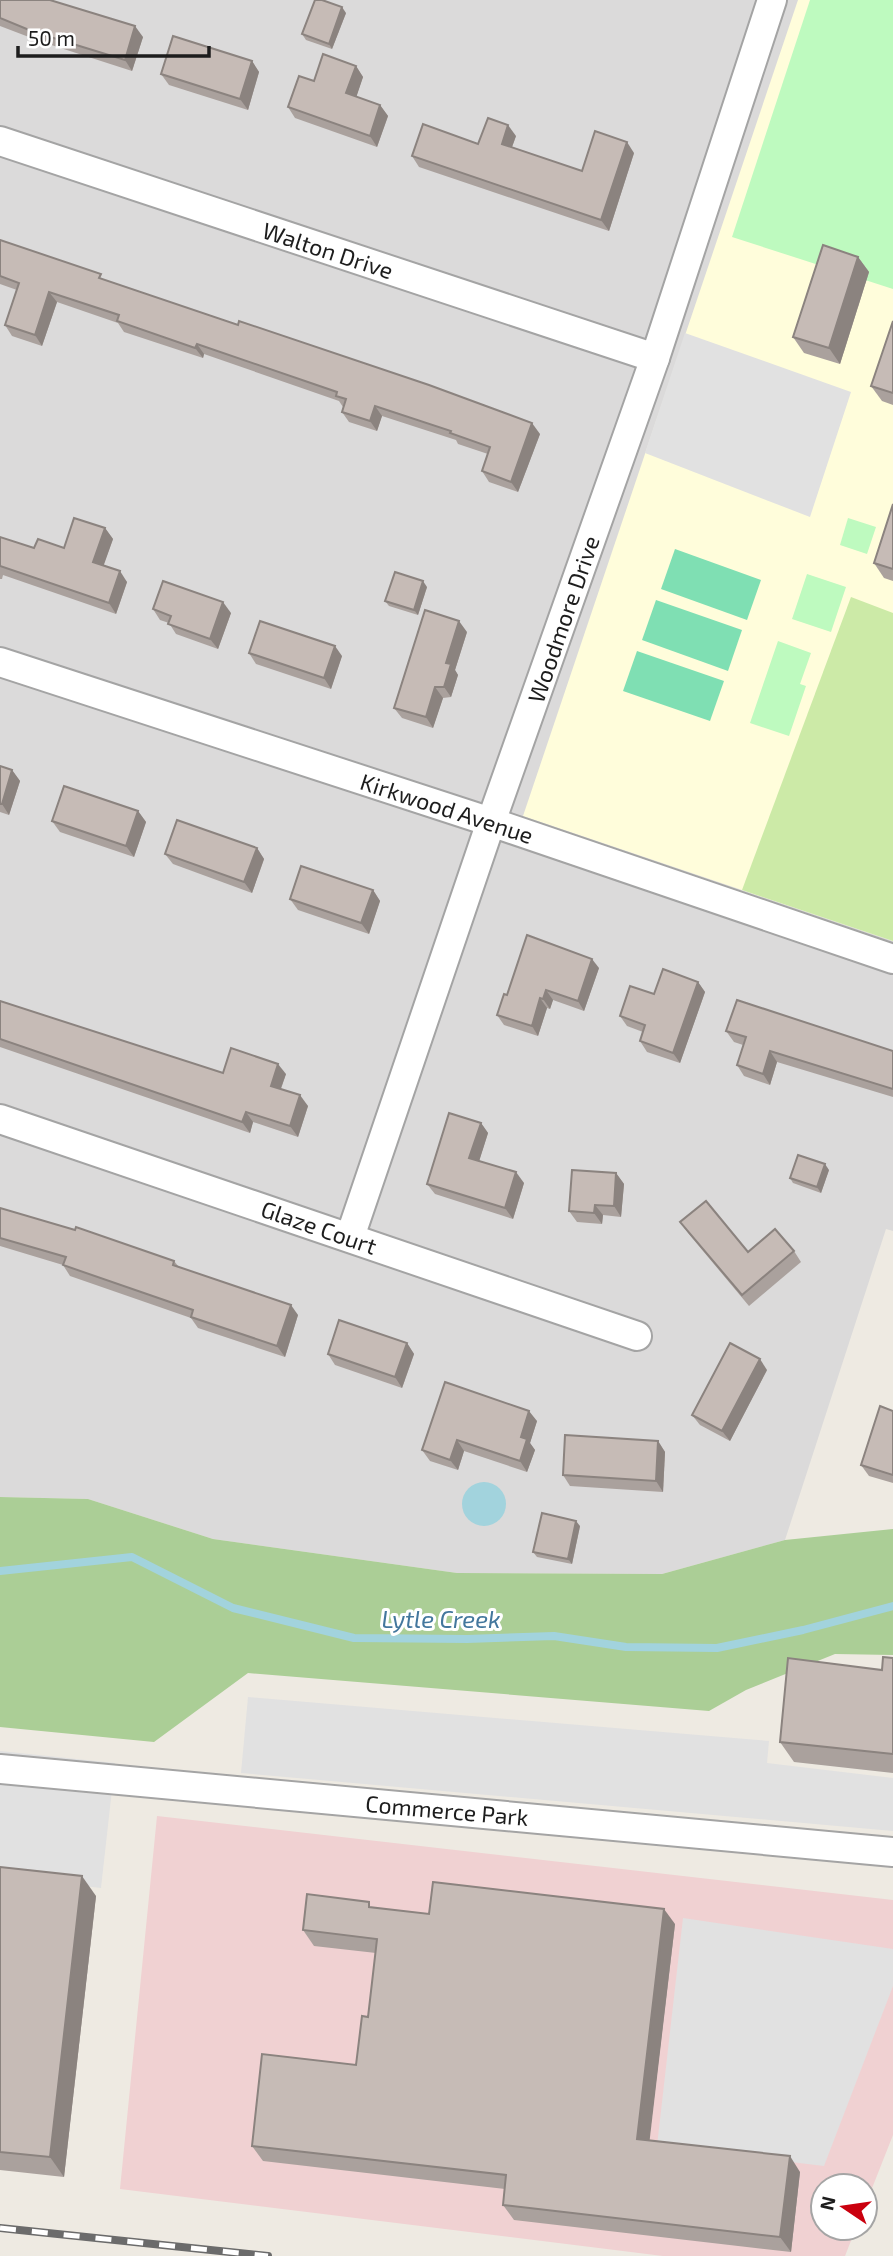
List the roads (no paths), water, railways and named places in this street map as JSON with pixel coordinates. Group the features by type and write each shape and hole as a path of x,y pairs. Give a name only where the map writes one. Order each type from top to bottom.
{"street":[{"name":"Woodmore Drive","path":"350,1237 491,822 655,358 772,0"},
{"name":"Walton Drive","path":"0,141 655,358"},
{"name":"Kirkwood Avenue","path":"0,662 491,822 893,959"},
{"name":"Glaze Court","path":"0,1119 637,1336"},
{"name":"Commerce Park","path":"0,1769 893,1852"}],"water":[{"path":"484,1482 499,1489 506,1504 499,1519 484,1526 469,1519 462,1504 469,1489"}],"waterway":[{"name":"Lytle Creek","path":"0,1571 132,1557 233,1608 354,1638 467,1639 554,1636 626,1647 717,1648 803,1630 893,1606"}],"railway":[{"path":"0,2228 268,2256"}]}
